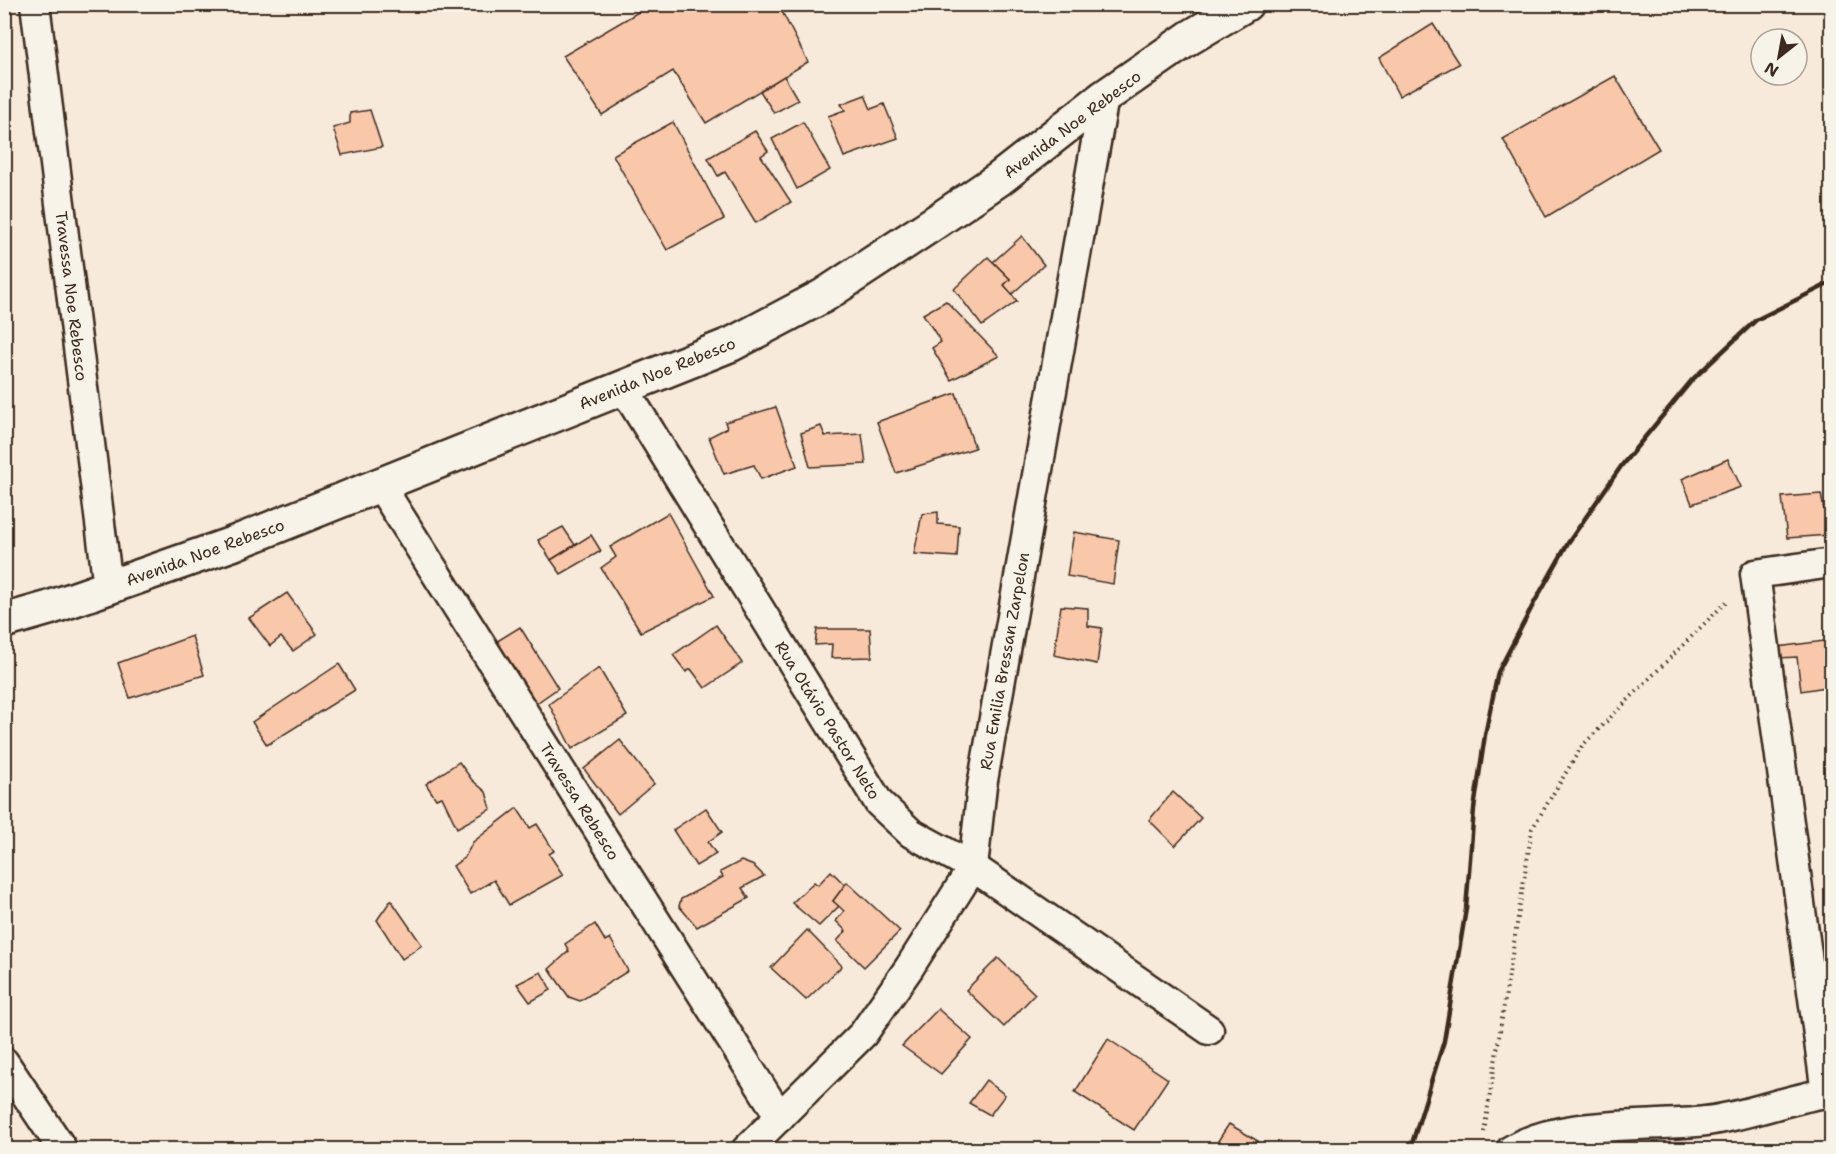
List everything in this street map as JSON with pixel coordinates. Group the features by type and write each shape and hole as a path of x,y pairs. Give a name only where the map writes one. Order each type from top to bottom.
{"main road":[{"name":"Avenida Noe Rebesco","path":"4,621 232,544 732,344 823,296 999,179 1104,97 1189,38 1246,4"}],"street":[{"name":"Travessa Noe Rebesco","path":"35,4 108,587"},
{"name":"Rua Emilia Bressan Zarpelon","path":"746,1149 863,1034 909,968 973,867 984,774 1104,97"},
{"name":"Rua Otávio Pastor Neto","path":"623,387 879,803 911,833 973,867 1209,1029"},
{"name":"Travessa Rebesco","path":"380,485 780,1117"},
{"path":"1511,1149 1525,1141 1582,1128 1707,1121 1829,1092 1755,574 1832,563"},
{"path":"4,1062 63,1149"}],"path":[{"path":"1483,1140 1532,829 1582,746 1755,574"}],"building":[{"path":"652,4 778,4 808,62 706,123 673,71 602,115 563,56"},
{"path":"1433,24 1459,64 1399,96 1379,58"},
{"path":"784,76 798,100 774,113 760,91"},
{"path":"1615,76 1659,149 1546,217 1503,139"},
{"path":"865,95 871,109 884,104 898,138 844,157 828,116 845,110 841,104"},
{"path":"370,110 382,147 342,155 333,128 350,123 350,113"},
{"path":"673,122 724,219 667,250 613,155"},
{"path":"803,122 830,170 797,189 772,139"},
{"path":"755,131 768,151 761,156 791,202 756,223 725,172 718,176 708,158"},
{"path":"1022,236 1044,265 1012,294 1004,285 1010,279 993,262"},
{"path":"988,257 1010,279 1004,285 1017,301 982,326 954,289"},
{"path":"946,301 999,356 951,380 932,348 941,342 923,314"},
{"path":"956,393 975,448 896,473 877,422"},
{"path":"776,407 797,466 761,479 754,465 724,474 709,437 727,428 725,422"},
{"path":"821,426 825,436 862,434 866,464 810,467 801,433"},
{"path":"1728,459 1741,487 1692,504 1682,479"},
{"path":"1821,494 1829,535 1787,538 1782,497"},
{"path":"938,512 938,524 959,526 957,557 914,554 922,514"},
{"path":"668,513 714,596 641,632 601,568 616,557 610,547"},
{"path":"563,527 575,545 551,560 538,540"},
{"path":"1074,532 1119,540 1113,584 1067,576"},
{"path":"591,535 601,551 561,574 551,560"},
{"path":"287,593 317,634 293,651 281,637 270,646 249,618"},
{"path":"1061,606 1088,608 1088,626 1102,628 1097,664 1054,655"},
{"path":"716,625 742,663 705,688 691,669 686,672 673,655"},
{"path":"520,627 558,688 531,707 491,645"},
{"path":"817,629 870,629 872,657 831,658 832,644 815,645"},
{"path":"192,636 204,675 130,698 118,663"},
{"path":"1832,640 1832,686 1801,691 1797,657 1778,658 1777,647"},
{"path":"339,664 355,690 267,745 252,722"},
{"path":"599,668 627,716 572,749 549,704"},
{"path":"620,740 654,784 618,814 584,769"},
{"path":"459,762 472,780 486,792 491,809 457,828 442,797 436,799 426,784"},
{"path":"1173,792 1201,818 1175,846 1149,820"},
{"path":"517,808 530,828 537,824 554,851 549,854 563,875 509,905 494,880 470,894 453,866 465,857 473,842"},
{"path":"706,808 722,832 708,842 716,854 696,866 673,830"},
{"path":"741,861 754,866 764,876 742,888 749,898 697,927 679,906 681,899 723,877 720,872"},
{"path":"831,871 845,885 833,901 839,906 819,926 792,903 814,882 818,885"},
{"path":"847,882 900,931 864,967 837,941 846,931 836,921 844,911 833,901"},
{"path":"391,900 422,945 402,959 377,920"},
{"path":"595,924 605,941 610,938 628,971 580,1001 569,997 549,969 569,951 565,944"},
{"path":"807,930 842,966 806,1000 771,968"},
{"path":"998,958 1035,994 1004,1027 966,990"},
{"path":"541,972 551,990 530,1002 517,984"},
{"path":"938,1009 972,1039 941,1074 902,1046"},
{"path":"1108,1039 1168,1079 1134,1130 1075,1092"},
{"path":"986,1080 1005,1095 990,1115 969,1103"},
{"path":"1229,1124 1258,1141 1254,1150 1212,1150"}],"railway":[{"path":"1410,1150 1444,1041 1466,909 1474,809 1485,735 1498,672 1568,543 1622,465 1692,380 1756,320 1832,282"}]}
